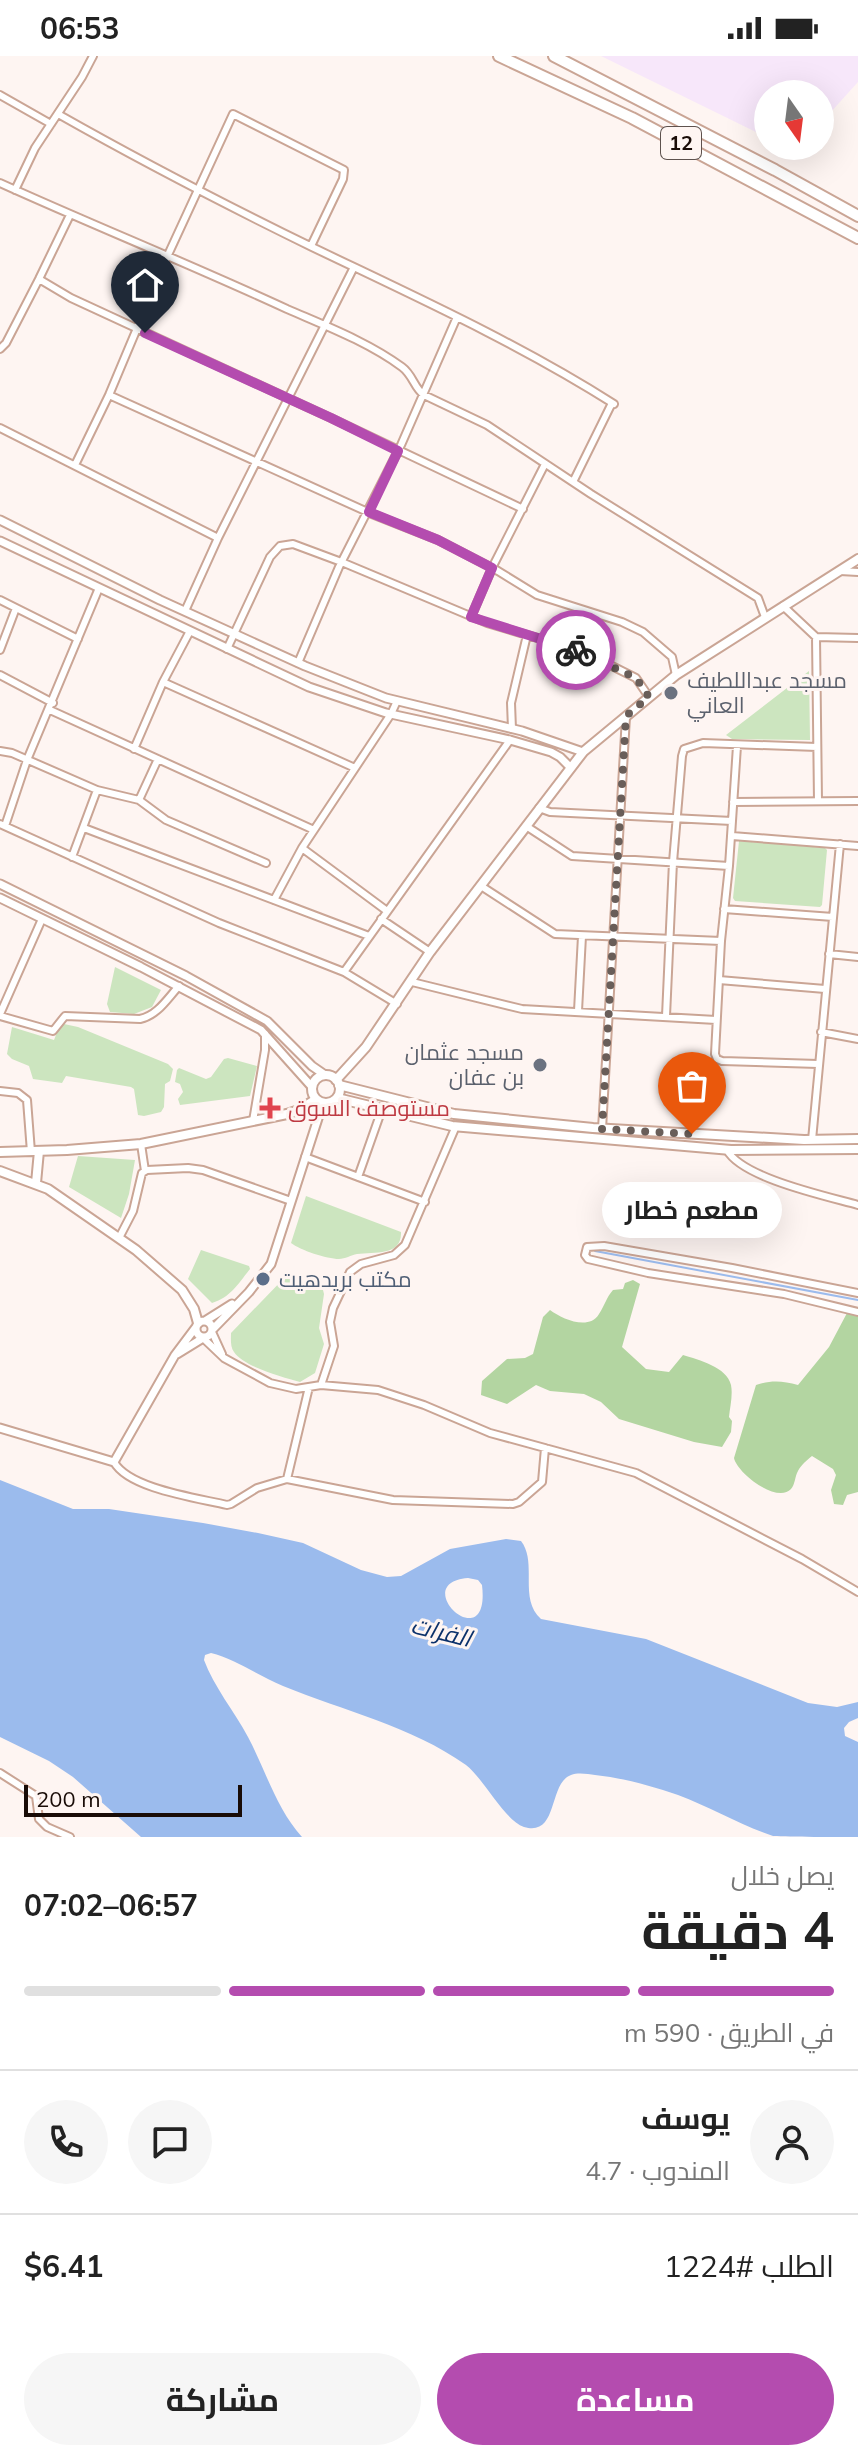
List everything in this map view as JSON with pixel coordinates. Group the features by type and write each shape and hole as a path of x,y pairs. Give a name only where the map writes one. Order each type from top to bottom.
{"highway":[{"name":"12","path":"499,56 632,118 858,238"},
{"name":"12","path":"554,56 858,216"}],"main road":[{"path":"337,1098 338,1082 397,1004 430,952 583,752 676,675 858,559"},
{"path":"319,1101 312,1087 316,1079 325,1075 338,1082 454,1114 602,1129 812,1140 858,1139"},
{"path":"0,1152 141,1144 293,1112 319,1101 331,1102 337,1098 456,1126 727,1150 858,1149"},
{"path":"691,1147 692,1134"},
{"path":"35,1152 36,1183"},
{"path":"0,1171 57,1194 152,1263 182,1290 200,1324"}],"street":[{"path":"15,190 35,148 93,56"},
{"path":"0,95 51,124"},
{"path":"58,114 149,166 536,358 613,404 573,482"},
{"path":"75,465 233,114 344,170 343,179 311,246"},
{"path":"0,183 366,345 403,367 422,394 487,425 758,598 765,617"},
{"path":"0,349 6,343 70,215"},
{"path":"185,611 218,538 354,267"},
{"path":"39,279 138,330 523,509"},
{"path":"298,663 457,317"},
{"path":"109,395 438,540 537,595 586,608 643,632 672,657 676,675"},
{"path":"0,428 218,538"},
{"path":"471,617 492,568 545,464"},
{"path":"0,520 298,663 397,701 512,729 583,752"},
{"path":"0,541 309,687 391,714 551,752 570,767"},
{"path":"227,649 270,557 280,546 293,544 471,617 584,652 636,678 649,697"},
{"path":"840,571 858,572"},
{"path":"99,588 2,825 219,923 344,972 397,1004"},
{"path":"0,600 78,639"},
{"path":"783,606 816,637 858,638"},
{"path":"0,650 16,608"},
{"path":"134,749 163,682 190,631"},
{"path":"512,729 511,703 527,635"},
{"path":"816,637 818,801"},
{"path":"0,675 51,706 134,749 314,830"},
{"path":"163,682 355,768"},
{"path":"274,900 302,848 397,701"},
{"path":"602,1129 626,716"},
{"path":"344,972 510,740"},
{"path":"666,1016 673,862 684,749 703,743 817,747"},
{"path":"737,746 721,941 717,1059 818,1064"},
{"path":"0,751 12,753 97,790 139,800 166,820 266,863"},
{"path":"139,800 158,759"},
{"path":"72,857 97,790"},
{"path":"733,802 858,801"},
{"path":"539,808 550,812 732,821"},
{"path":"526,826 572,856 729,866"},
{"path":"84,828 369,936"},
{"path":"732,836 858,846"},
{"path":"812,1140 840,844"},
{"path":"302,848 387,911"},
{"path":"0,884 186,976 267,1021 325,1075"},
{"path":"481,886 555,934 721,941"},
{"path":"0,898 179,986 265,1034 312,1087"},
{"path":"724,909 833,917"},
{"path":"42,919 0,1015 53,1031 65,1016 140,1019 158,1011 179,986"},
{"path":"381,919 430,952"},
{"path":"578,1011 582,936"},
{"path":"829,954 858,957"},
{"path":"719,980 825,989"},
{"path":"412,982 522,1009 716,1020"},
{"path":"821,1032 858,1039"},
{"path":"253,1121 265,1034"},
{"path":"0,1091 18,1093 27,1100 35,1152"},
{"path":"175,1355 210,1336 271,1264 319,1101"},
{"path":"358,1177 382,1109"},
{"path":"321,1385 334,1346 330,1322 333,1308 350,1272 361,1264 394,1255 405,1245 456,1126"},
{"path":"141,1144 145,1171"},
{"path":"727,1150 739,1164 774,1180 858,1205"},
{"path":"305,1157 425,1202"},
{"path":"119,1238 133,1211 145,1171 174,1168 203,1170 291,1201"},
{"path":"858,1293 604,1246 587,1247 585,1255 588,1259 648,1273 784,1294 858,1312"},
{"path":"114,1462 175,1355 200,1324 241,1299"},
{"path":"200,1324 210,1323 224,1358"},
{"path":"200,1324 197,1334 224,1358 270,1383 296,1389 321,1385 378,1390 424,1405 490,1433 636,1473 802,1559 858,1592"},
{"path":"287,1479 309,1387"},
{"path":"0,1428 114,1462 120,1471 132,1479 227,1505 257,1488 287,1479 393,1500 513,1504 542,1482 545,1448"},
{"path":"0,1773 36,1796 38,1816 43,1823 70,1837"}],"shaded area":[{"path":"601,56 858,56 858,82 834,109 834,80 754,80 754,131"}],"green space":[{"path":"809,671 810,740 732,739 726,735"},
{"path":"739,841 825,848 822,905 735,901"},
{"path":"115,967 161,990 152,1007 134,1014 110,1012 107,1004"},
{"path":"64,1024 168,1064 173,1069 170,1081 165,1084 161,1112 138,1115 134,1089 131,1087 66,1076 62,1083 33,1079 29,1066 7,1054 12,1027 54,1040"},
{"path":"228,1058 257,1066 250,1096 180,1105 178,1099 183,1092 180,1084 175,1082 179,1068 206,1079"},
{"path":"78,1156 135,1160 121,1218 69,1187"},
{"path":"306,1196 401,1232 400,1240 386,1251 341,1259 321,1256 301,1248 291,1243"},
{"path":"201,1250 249,1266 250,1269 229,1294 212,1303 188,1279"},
{"path":"288,1274 323,1290 324,1294 319,1328 324,1344 315,1373 300,1382 246,1362 234,1352 231,1342 231,1333"},
{"path":"633,1280 640,1284 622,1347 646,1369 669,1372 683,1355 712,1365 724,1373 731,1385 729,1417 732,1421 731,1432 722,1447 694,1442 619,1419 601,1402 584,1394 550,1391 536,1385 507,1404 481,1395 482,1381 507,1359 525,1358 533,1354 543,1317 550,1310 568,1320 589,1322 599,1314 613,1290 623,1289 625,1283"},
{"path":"847,1313 858,1314 858,1492 847,1495 843,1505 834,1504 831,1490 836,1475 833,1469 812,1456 799,1469 791,1489 785,1493 768,1490 742,1471 734,1458 756,1385 777,1382 798,1385 829,1347"}],"water":[{"name":"الفرات","path":"0,1480 73,1509 109,1509 203,1523 303,1543 361,1570 387,1577 401,1576 450,1549 506,1539 521,1541 528,1560 531,1601 541,1619 646,1639 808,1703 837,1707 858,1702 858,1718 844,1728 845,1736 858,1742 858,1837 773,1836 668,1792 627,1780 583,1774 571,1775 564,1780 543,1824 535,1828 524,1827 509,1816 466,1765 445,1751 400,1729 283,1686 211,1653 205,1655 204,1660 208,1670 248,1737 285,1814 302,1837 141,1837 73,1777 49,1761 0,1737","holes":["468,1578 478,1580 482,1585 481,1607 475,1617 465,1618 455,1612 445,1592 451,1583"]}],"waterway":[{"path":"595,1251 858,1300"}],"way so far":[{"path":"576,650 636,678 649,697 626,716 602,1129 692,1134"}],"place":[{"name":"مسجد عبداللطيف العاني","path":"671,693"},
{"name":"مسجد عثمان بن عفان","path":"540,1065"},
{"name":"مستوصف السوق","path":"270,1108"},
{"name":"مطعم خطار","path":"692,1134"},
{"name":"مكتب بريدهيت","path":"263,1279"}],"route":[{"path":"145,333 398,451 369,512 438,540 492,568 471,617 576,650"}]}
